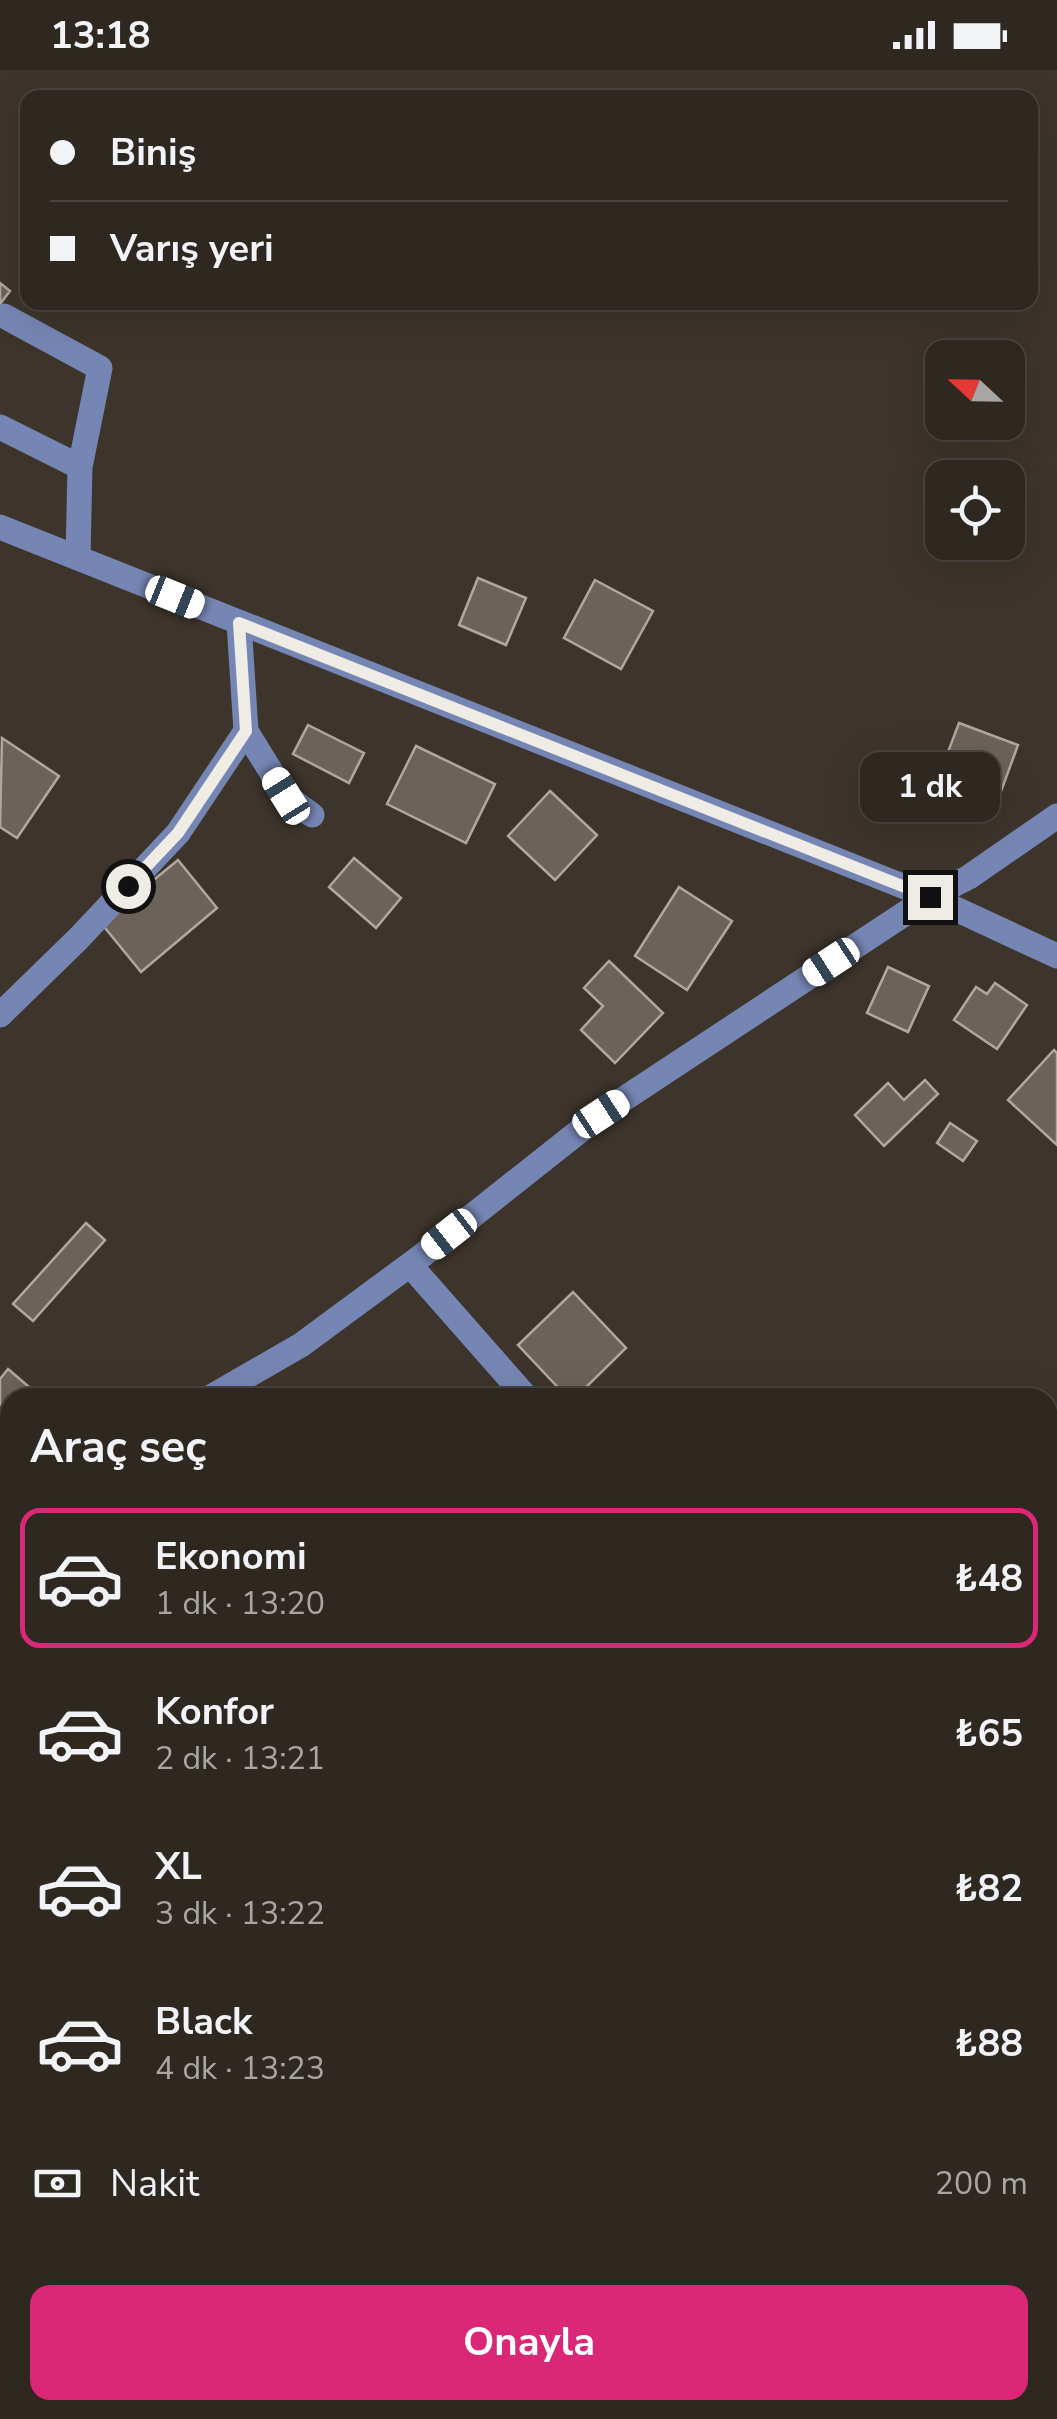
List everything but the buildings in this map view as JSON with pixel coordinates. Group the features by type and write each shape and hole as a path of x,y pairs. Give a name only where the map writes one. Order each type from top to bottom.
{"street":[{"path":"4,316 100,368 80,467 78,558"},
{"path":"0,428 80,467"},
{"path":"0,527 930,897 1057,956"},
{"path":"239,623 246,731 286,796 312,815"},
{"path":"0,1015 178,833 246,731"},
{"path":"226,1388 301,1344 410,1265 601,1114 930,897 970,877 1057,816"},
{"path":"410,1265 518,1388"}],"route":[{"path":"128,886 178,833 246,731 239,623 930,897"}]}
